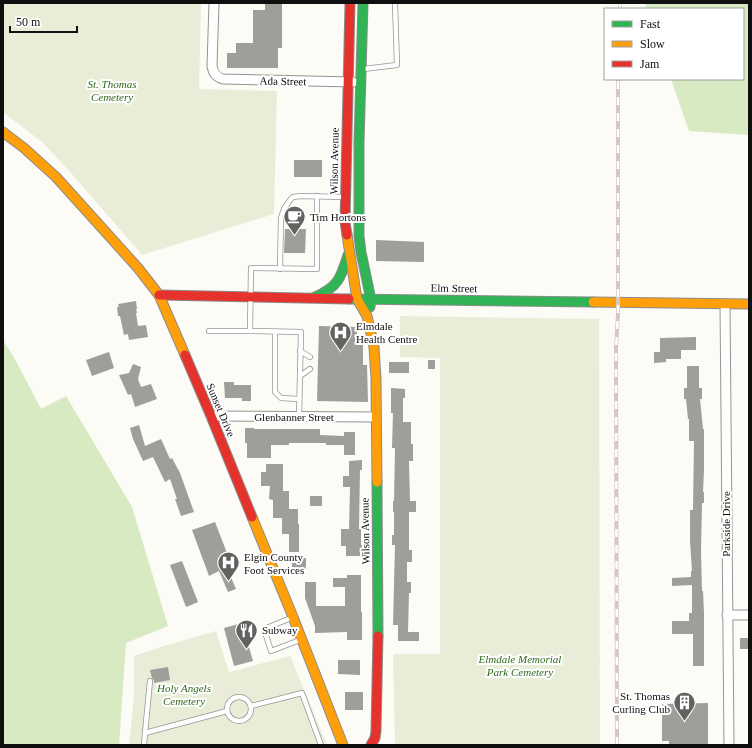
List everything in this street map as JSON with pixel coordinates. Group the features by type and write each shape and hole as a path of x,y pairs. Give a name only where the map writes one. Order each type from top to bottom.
{"main road":[{"name":"Wilson Avenue","path":"350,3 345,222 357,299 367,316 374,347 376,378 378,653 376,731 375,738 371,745"},
{"name":"Wilson Avenue","path":"363,3 359,143 359,236 371,300 367,316"},
{"name":"Sunset Drive","path":"3,132 24,148 56,177 138,268 159,295 212,416 343,745"},
{"path":"346,143 359,143"},
{"path":"312,298 328,291 336,284 344,268 349,252"},
{"name":"Elm Street","path":"159,295 371,300 749,304"}],"street":[{"name":"Ada Street","path":"214,3 212,66 213,71 219,78 361,82"},
{"name":"Parkside Drive","path":"724,304 729,745"},
{"name":"Glenbanner Street","path":"212,416 376,417"},
{"path":"727,615 749,615"}],"lane":[{"path":"361,69 397,65 395,3"},
{"path":"280,269 281,218 284,209 290,200 293,197 301,196 346,197"},
{"path":"250,331 252,268 317,269 317,196"},
{"path":"209,331 301,332 299,417"},
{"path":"275,332 275,392 281,398 299,399"},
{"path":"300,351 310,357"},
{"path":"300,376 310,369"},
{"path":"293,617 264,629 271,651 302,640"},
{"path":"144,745 150,680"},
{"path":"251,706 302,693 321,745"},
{"path":"238,696 246,699 251,706 250,714 244,720 236,721 229,716 227,711 230,700 238,696"},
{"path":"145,733 227,711"}],"green space":[{"name":"St. Thomas Cemetery","path":"3,3 201,3 199,89 277,91 274,214 142,255 72,174 42,142 3,112"},
{"path":"645,3 749,3 749,135 689,131 671,80 744,80 744,8 647,8"},
{"name":"Elmdale Memorial Park Cemetery","path":"400,316 599,319 600,745 395,745 393,654 440,654 440,358 400,357"},
{"path":"3,340 16,361 41,409 66,396 132,507 168,626 126,643 119,745 3,745"},
{"name":"Holy Angels Cemetery","path":"216,631 229,672 290,656 327,745 129,745 134,696 134,656"}],"building":[{"path":"265,3 282,3 282,48 278,48 278,68 227,68 227,53 236,53 236,43 253,43 253,10 265,10"},
{"path":"294,160 322,160 322,177 294,177"},
{"path":"285,229 306,229 305,253 284,253"},
{"path":"376,240 424,242 424,262 376,261"},
{"path":"136,301 138,326 146,325 148,337 129,340 128,334 124,335 120,316 118,316 117,307 119,307 118,304"},
{"name":"Elmdale Health Centre","path":"319,326 357,327 357,339 363,340 363,365 367,365 368,402 317,401"},
{"path":"696,337 696,350 681,350 681,359 666,359 666,362 654,363 654,352 660,352 660,338"},
{"path":"109,352 114,368 92,376 86,360"},
{"path":"428,360 435,360 435,369 428,369"},
{"path":"389,362 409,362 409,373 389,373"},
{"path":"133,364 141,367 138,379 141,387 151,384 157,399 135,407 131,394 128,395 119,375 129,373"},
{"path":"687,366 699,366 699,388 702,388 702,399 700,399 704,429 704,503 702,503 701,552 704,613 704,666 693,666 693,634 672,634 672,621 689,621 689,613 692,613 692,585 672,586 672,578 691,577 692,571 690,510 693,510 694,441 689,441 689,419 686,399 684,399 684,388 687,388"},
{"path":"224,382 234,382 234,385 251,385 251,401 242,401 242,398 225,398"},
{"path":"391,388 405,389 405,398 403,398 403,422 411,422 413,461 409,461 410,501 416,501 416,512 409,512 409,550 412,550 412,562 407,562 407,582 411,582 411,593 409,593 408,632 419,632 419,641 398,641 398,625 393,625 395,545 392,545 392,535 394,535 393,501 395,448 392,448 393,413 391,413"},
{"path":"139,425 145,446 161,439 170,459 172,458 180,473 194,512 181,516 170,479 165,482 153,457 143,461 133,439 130,428"},
{"path":"245,428 320,429 320,435 344,436 344,432 355,432 355,455 344,455 344,445 326,445 326,443 289,443 289,445 271,445 271,458 247,458"},
{"path":"362,460 362,470 360,470 359,529 361,529 362,556 346,556 346,546 341,546 341,529 349,529 350,487 343,487 343,476 349,476 349,461"},
{"path":"266,464 283,464 283,491 289,491 289,509 298,509 299,552 289,552 289,534 282,534 282,518 273,518 273,500 269,499 270,486 261,486 261,472 266,472"},
{"path":"310,496 322,496 322,506 310,506"},
{"path":"215,522 232,566 227,568 236,589 228,592 219,571 209,576 192,530"},
{"path":"292,558 306,558 306,569 292,569"},
{"path":"182,561 198,602 186,607 170,565"},
{"path":"347,575 361,575 362,640 347,640 347,632 315,633 315,626 305,598 305,582 316,582 316,606 345,606 345,587 333,587 333,578 347,578"},
{"path":"242,623 253,661 234,666 224,628"},
{"path":"740,638 749,638 749,649 740,649"},
{"path":"338,660 360,660 360,675 338,674"},
{"path":"168,667 170,680 154,683 150,670"},
{"path":"345,692 363,692 363,710 345,710"},
{"name":"St. Thomas Curling Club","path":"708,703 708,745 669,745 669,741 662,741 662,704"}],"railway":[{"path":"620,3 620,8"},
{"path":"617,745 616,349 618,314 618,80"}],"traffic: fast":[{"path":"363,3 359,143 359,236 371,300 370,307"},
{"path":"315,297 329,289 338,281 348,255"},
{"path":"349,299 593,302"},
{"path":"377,482 378,636"}],"traffic: slow":[{"path":"3,132 24,148 56,177 138,268 159,295 185,355"},
{"path":"347,235 357,299 367,316 374,347 376,379 377,482"},
{"path":"593,302 749,304"},
{"path":"252,517 343,745"}],"traffic: jam":[{"path":"347,235 345,222 350,3"},
{"path":"159,295 349,299"},
{"path":"185,355 252,517"},
{"path":"371,745 375,738 376,731 378,636"}],"place":[{"name":"Tim Hortons","path":"295,236"},
{"name":"Elmdale Health Centre","path":"341,352"},
{"name":"Elgin County Foot Services","path":"229,582"},
{"name":"Subway","path":"247,650"},
{"name":"St. Thomas Curling Club","path":"685,722"}]}
